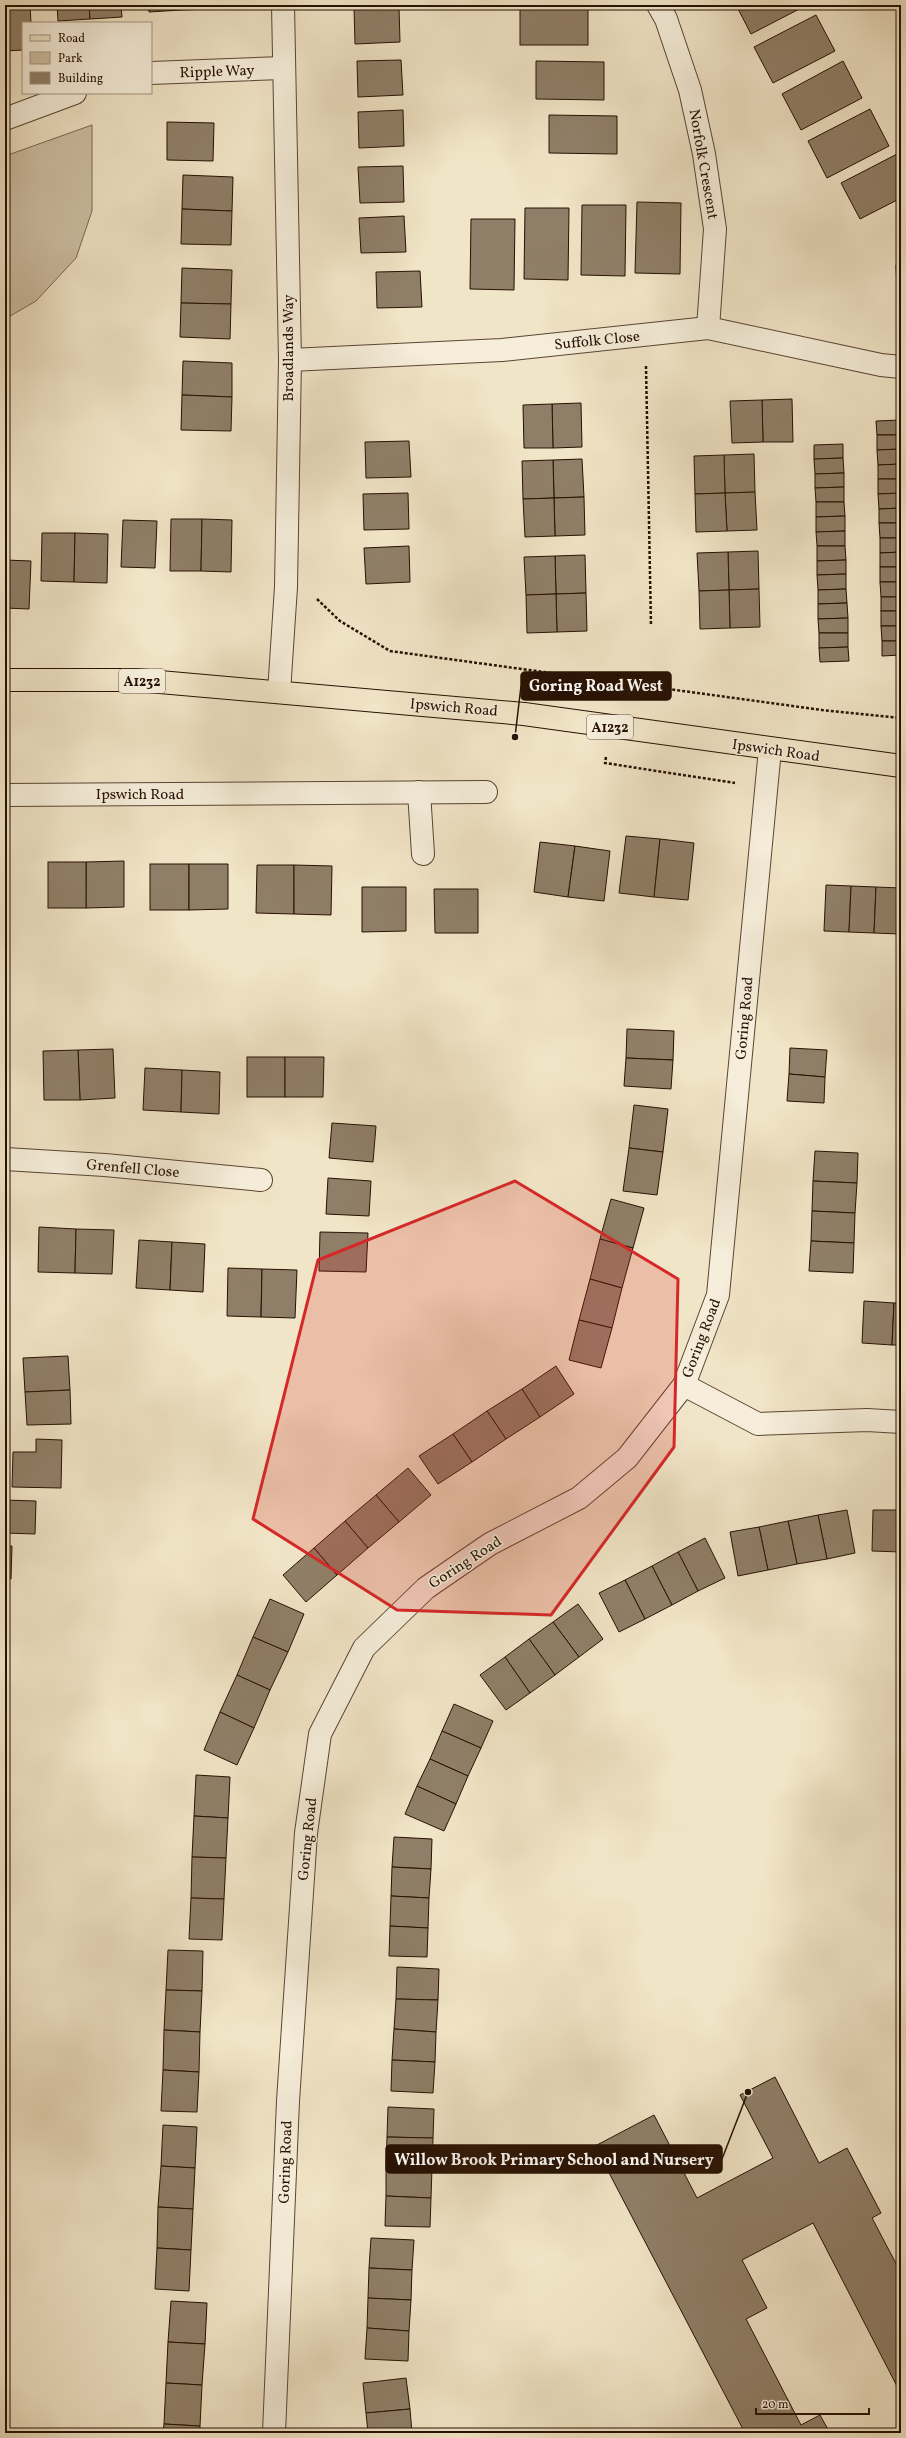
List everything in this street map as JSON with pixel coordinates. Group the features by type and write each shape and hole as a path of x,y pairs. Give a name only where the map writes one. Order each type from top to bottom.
{"main road":[{"name":"Ipswich Road","path":"5,680 137,680 524,714 901,766"}],"street":[{"name":"Broadlands Way","path":"279,692 286,587 290,360 282,68 283,5"},
{"name":"Norfolk Crescent","path":"658,5 666,19 690,90 704,154 715,229 708,328"},
{"name":"Ripple Way","path":"152,73 282,68"},
{"path":"5,119 72,94"},
{"name":"Suffolk Close","path":"290,360 502,350 708,328 881,365 901,367"},
{"name":"Goring Road","path":"274,2433 288,2093 306,1834 320,1734 364,1648 426,1588 490,1544 579,1498 627,1458 684,1385 718,1295 770,749"},
{"path":"420,792 423,854"},
{"name":"Ipswich Road","path":"5,795 486,792"},
{"name":"Grenfell Close","path":"5,1159 106,1165 260,1180"},
{"path":"684,1385 758,1424 867,1420 901,1422"}],"path":[{"path":"646,335 651,626"},
{"path":"286,587 300,583 340,621 390,651 822,710 901,718"}],"highlighted area":[{"path":"515,1181 678,1279 674,1447 551,1615 397,1610 253,1519 318,1260"}],"green space":[{"path":"92,125 92,211 76,258 36,301 5,319 5,156"}],"building":[{"path":"5,5 30,5 31,22 22,22 22,50 5,51"},
{"path":"57,5 89,5 90,19 58,21"},
{"path":"89,5 121,5 122,17 90,19"},
{"path":"148,5 180,5 181,10 149,12"},
{"path":"180,5 212,5 212,9 181,10"},
{"path":"736,5 807,5 751,34"},
{"path":"399,7 400,42 355,44 354,8"},
{"path":"520,7 588,7 588,45 520,45"},
{"path":"816,15 835,51 773,83 754,47"},
{"path":"401,60 403,95 358,97 357,61"},
{"path":"536,61 604,62 604,100 536,99"},
{"path":"843,61 862,98 801,130 782,94"},
{"path":"870,109 889,146 827,178 808,141"},
{"path":"403,110 404,146 359,148 358,112"},
{"path":"549,115 617,116 617,154 549,153"},
{"path":"167,122 214,123 213,161 167,160"},
{"path":"901,152 901,198 860,219 841,183"},
{"path":"403,166 404,202 360,203 358,167"},
{"path":"183,175 233,177 232,211 182,209"},
{"path":"637,202 681,203 680,274 635,273"},
{"path":"582,205 626,205 625,276 581,275"},
{"path":"525,208 569,208 568,280 524,279"},
{"path":"182,209 232,211 231,245 181,244"},
{"path":"404,216 406,252 361,253 359,218"},
{"path":"471,219 515,219 514,290 470,289"},
{"path":"896,265 901,265 901,312 898,312"},
{"path":"182,268 232,270 231,304 181,303"},
{"path":"420,271 422,307 377,308 376,272"},
{"path":"181,303 231,304 230,339 180,337"},
{"path":"183,361 232,363 232,397 182,395"},
{"path":"182,395 232,397 231,431 181,430"},
{"path":"792,399 793,442 763,442 762,400"},
{"path":"762,400 763,442 732,443 730,401"},
{"path":"581,403 582,447 553,448 552,404"},
{"path":"552,404 553,448 524,448 523,405"},
{"path":"901,420 901,435 877,435 876,421"},
{"path":"877,435 901,435 901,449 877,450"},
{"path":"409,441 411,477 366,478 365,442"},
{"path":"843,444 843,458 814,459 814,445"},
{"path":"901,449 901,464 878,465 877,450"},
{"path":"754,454 755,492 725,493 724,455"},
{"path":"724,455 725,493 695,494 694,456"},
{"path":"843,458 844,473 815,474 814,459"},
{"path":"582,459 584,497 554,498 553,460"},
{"path":"553,460 554,498 523,499 522,461"},
{"path":"901,464 901,479 878,479 878,465"},
{"path":"844,473 844,487 815,488 815,474"},
{"path":"878,479 901,479 901,493 878,494"},
{"path":"844,487 844,502 816,502 815,488"},
{"path":"755,492 757,530 727,531 725,493"},
{"path":"408,493 409,529 364,530 363,494"},
{"path":"725,493 727,531 696,532 695,494"},
{"path":"901,493 901,508 879,509 878,494"},
{"path":"584,497 585,535 555,536 554,498"},
{"path":"554,498 555,536 525,537 523,499"},
{"path":"816,502 844,502 845,516 816,517"},
{"path":"901,508 901,523 879,523 879,509"},
{"path":"845,516 845,531 816,532 816,517"},
{"path":"171,519 202,519 201,571 170,571"},
{"path":"202,519 232,520 231,572 201,571"},
{"path":"123,520 157,521 155,568 121,567"},
{"path":"879,523 901,523 901,538 880,538"},
{"path":"845,531 845,546 817,546 816,532"},
{"path":"42,533 75,533 74,582 41,581"},
{"path":"75,533 108,534 107,583 74,582"},
{"path":"880,538 901,538 901,552 880,553"},
{"path":"409,546 410,582 366,584 364,548"},
{"path":"817,546 845,546 846,560 817,561"},
{"path":"758,551 759,589 729,590 728,552"},
{"path":"728,552 729,590 699,591 697,553"},
{"path":"901,552 901,567 880,567 880,553"},
{"path":"585,555 586,593 556,594 555,556"},
{"path":"555,556 556,594 526,595 524,557"},
{"path":"5,560 31,561 29,609 5,608"},
{"path":"846,560 846,574 817,575 817,561"},
{"path":"880,567 901,567 901,582 880,582"},
{"path":"846,574 846,589 818,590 817,575"},
{"path":"880,582 901,582 901,597 881,597"},
{"path":"759,589 760,627 730,628 729,590"},
{"path":"846,589 847,603 818,604 818,590"},
{"path":"729,590 730,628 700,629 699,591"},
{"path":"586,593 587,631 557,632 556,594"},
{"path":"556,594 557,632 527,633 526,595"},
{"path":"881,597 901,597 901,611 881,611"},
{"path":"847,603 848,618 818,619 818,604"},
{"path":"881,611 901,611 901,626 881,626"},
{"path":"848,618 848,633 819,633 818,619"},
{"path":"881,626 901,626 901,641 882,641"},
{"path":"819,633 848,633 848,647 819,648"},
{"path":"882,641 901,641 901,655 882,656"},
{"path":"848,647 849,661 820,662 819,648"},
{"path":"626,836 660,839 654,897 619,893"},
{"path":"660,839 694,843 688,900 654,897"},
{"path":"540,842 575,846 568,897 534,892"},
{"path":"575,846 610,851 604,901 568,897"},
{"path":"124,861 124,907 86,908 86,862"},
{"path":"48,862 86,862 86,908 48,908"},
{"path":"150,864 189,864 189,910 150,910"},
{"path":"189,864 228,864 228,909 189,910"},
{"path":"257,865 294,865 294,914 256,913"},
{"path":"294,865 332,866 331,915 294,914"},
{"path":"826,885 851,886 849,932 824,931"},
{"path":"851,886 876,887 874,933 849,932"},
{"path":"362,887 406,887 406,931 362,932"},
{"path":"876,887 901,888 900,934 874,933"},
{"path":"434,889 478,889 478,933 435,933"},
{"path":"901,899 901,934 900,934"},
{"path":"627,1029 674,1031 673,1060 626,1058"},
{"path":"790,1048 827,1050 825,1077 789,1074"},
{"path":"113,1049 115,1098 80,1100 78,1050"},
{"path":"78,1050 80,1100 44,1100 43,1051"},
{"path":"247,1057 285,1057 285,1097 247,1097"},
{"path":"285,1057 324,1057 323,1097 285,1097"},
{"path":"626,1058 673,1060 671,1089 624,1086"},
{"path":"145,1068 182,1070 181,1112 143,1110"},
{"path":"182,1070 220,1072 219,1114 181,1112"},
{"path":"789,1074 825,1077 824,1103 787,1101"},
{"path":"634,1105 668,1109 663,1152 629,1148"},
{"path":"332,1123 376,1126 373,1162 329,1158"},
{"path":"629,1148 663,1152 657,1195 623,1191"},
{"path":"815,1151 858,1153 857,1183 813,1181"},
{"path":"328,1178 371,1181 369,1216 326,1214"},
{"path":"813,1181 857,1183 855,1213 812,1211"},
{"path":"611,1199 644,1208 633,1248 600,1239"},
{"path":"812,1211 855,1213 854,1243 811,1241"},
{"path":"39,1227 76,1229 75,1273 38,1272"},
{"path":"76,1229 114,1230 112,1274 75,1273"},
{"path":"320,1232 368,1233 366,1272 319,1271"},
{"path":"600,1239 633,1248 622,1288 590,1279"},
{"path":"139,1240 172,1242 170,1290 136,1288"},
{"path":"811,1241 854,1243 853,1273 809,1271"},
{"path":"172,1242 205,1244 203,1292 170,1290"},
{"path":"228,1268 262,1269 261,1317 227,1316"},
{"path":"262,1269 297,1270 295,1318 261,1317"},
{"path":"590,1279 622,1288 612,1328 579,1320"},
{"path":"864,1301 894,1303 892,1345 862,1343"},
{"path":"894,1303 901,1303 901,1345 892,1345"},
{"path":"579,1320 612,1328 601,1368 569,1360"},
{"path":"68,1356 70,1390 25,1392 23,1358"},
{"path":"556,1366 574,1394 540,1417 522,1389"},
{"path":"522,1389 540,1417 506,1439 487,1411"},
{"path":"70,1390 71,1424 27,1425 25,1392"},
{"path":"487,1411 506,1439 472,1462 453,1434"},
{"path":"453,1434 472,1462 438,1484 419,1456"},
{"path":"36,1439 62,1440 61,1488 12,1487 13,1452 36,1452"},
{"path":"408,1468 431,1495 399,1522 376,1495"},
{"path":"376,1495 399,1522 368,1548 345,1521"},
{"path":"5,1500 36,1501 35,1534 5,1533"},
{"path":"847,1510 855,1553 827,1559 818,1515"},
{"path":"873,1510 901,1510 901,1552 872,1551"},
{"path":"818,1515 827,1559 797,1564 788,1521"},
{"path":"345,1521 368,1548 337,1575 314,1548"},
{"path":"788,1521 797,1564 768,1570 759,1527"},
{"path":"759,1527 768,1570 738,1576 730,1532"},
{"path":"705,1538 725,1578 698,1591 678,1552"},
{"path":"5,1546 12,1546 11,1579 5,1579"},
{"path":"314,1548 337,1575 306,1602 283,1575"},
{"path":"678,1552 698,1591 672,1605 652,1566"},
{"path":"652,1566 672,1605 645,1619 625,1580"},
{"path":"625,1580 645,1619 619,1632 599,1593"},
{"path":"270,1599 304,1614 288,1652 253,1637"},
{"path":"578,1604 603,1639 579,1657 553,1622"},
{"path":"553,1622 579,1657 555,1675 529,1639"},
{"path":"253,1637 288,1652 270,1690 237,1675"},
{"path":"529,1639 555,1675 530,1693 505,1657"},
{"path":"505,1657 530,1693 506,1710 480,1675"},
{"path":"237,1675 270,1690 254,1728 220,1712"},
{"path":"454,1704 493,1721 481,1748 442,1731"},
{"path":"220,1712 254,1728 237,1765 204,1750"},
{"path":"442,1731 481,1748 468,1776 430,1759"},
{"path":"430,1759 468,1776 456,1804 417,1786"},
{"path":"196,1775 230,1777 228,1818 194,1816"},
{"path":"417,1786 456,1804 444,1831 405,1814"},
{"path":"194,1816 228,1818 226,1858 192,1857"},
{"path":"394,1837 432,1839 431,1869 392,1867"},
{"path":"192,1857 226,1858 224,1899 191,1898"},
{"path":"392,1867 431,1869 429,1898 391,1896"},
{"path":"391,1896 429,1898 428,1928 390,1926"},
{"path":"191,1898 224,1899 222,1940 189,1939"},
{"path":"390,1926 428,1928 427,1957 389,1956"},
{"path":"168,1950 203,1951 202,1991 166,1990"},
{"path":"397,1967 439,1969 438,2000 396,1999"},
{"path":"166,1990 202,1991 200,2032 164,2030"},
{"path":"396,1999 438,2000 436,2032 394,2029"},
{"path":"394,2029 436,2032 435,2062 392,2060"},
{"path":"164,2030 200,2032 199,2072 163,2070"},
{"path":"392,2060 435,2062 433,2093 391,2091"},
{"path":"163,2070 199,2072 197,2112 161,2111"},
{"path":"775,2077 819,2163 847,2148 881,2213 872,2218 901,2273 901,2394 813,2223 742,2260 767,2308 746,2319 801,2425 820,2415 830,2433 745,2433 595,2146 654,2115 697,2198 773,2158 740,2095"},
{"path":"388,2107 434,2109 433,2138 387,2137"},
{"path":"163,2125 197,2127 195,2168 161,2166"},
{"path":"387,2137 433,2138 432,2168 386,2167"},
{"path":"161,2166 195,2168 193,2209 158,2207"},
{"path":"386,2167 432,2168 431,2198 386,2196"},
{"path":"386,2196 431,2198 430,2227 385,2226"},
{"path":"158,2207 193,2209 191,2250 157,2248"},
{"path":"371,2238 414,2240 412,2270 369,2268"},
{"path":"157,2248 191,2250 189,2291 155,2289"},
{"path":"369,2268 412,2270 411,2300 368,2298"},
{"path":"368,2298 411,2300 409,2331 367,2328"},
{"path":"171,2301 207,2303 205,2344 168,2342"},
{"path":"367,2328 409,2331 408,2361 365,2359"},
{"path":"168,2342 205,2344 202,2385 166,2383"},
{"path":"406,2378 410,2409 366,2413 363,2383"},
{"path":"166,2383 202,2385 200,2426 164,2424"},
{"path":"410,2409 412,2433 368,2433 366,2413"},
{"path":"164,2424 200,2426 200,2433 163,2433"}],"place":[{"name":"Goring Road West","path":"515,737"},
{"name":"Willow Brook Primary School and Nursery","path":"748,2092"}]}
